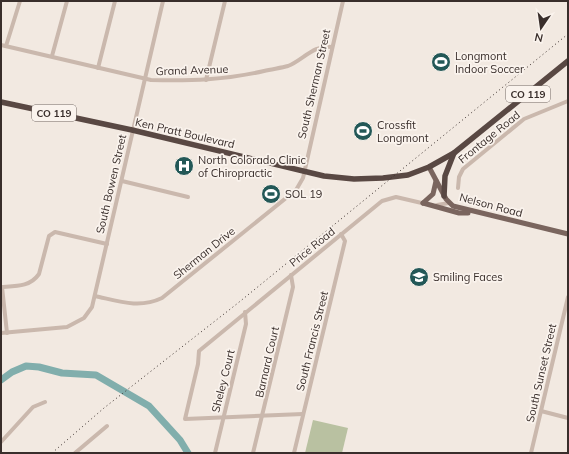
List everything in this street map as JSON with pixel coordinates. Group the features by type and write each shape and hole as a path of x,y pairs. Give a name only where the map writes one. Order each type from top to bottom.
{"highway":[{"name":"Ken Pratt Boulevard","path":"1,102 132,130 304,172 335,177 368,179 408,175 429,167 454,153 568,62"},
{"path":"444,196 445,176 454,153"}],"main road":[{"name":"Nelson Road","path":"429,167 444,196 449,203 458,208 568,234"},
{"path":"422,203 433,194 436,180"},
{"path":"422,203 458,213 474,212"}],"street":[{"path":"3,46 20,1"},
{"path":"52,56 67,1"},
{"path":"98,68 115,1"},
{"name":"South Bowen Street","path":"7,333 67,326 81,320 88,312 95,296 122,182 132,130 164,1"},
{"path":"206,80 225,1"},
{"name":"South Sherman Street","path":"304,172 343,1"},
{"name":"Grand Avenue","path":"3,46 52,56 145,79 170,81 225,79 288,66 308,52 323,47 332,47"},
{"name":"Frontage Road","path":"458,188 459,177 463,169 524,119 568,101"},
{"name":"Sherman Drive","path":"95,296 137,305 154,302 162,298 292,194 302,182 304,172"},
{"path":"122,182 188,197"},
{"name":"Price Road","path":"224,417 185,419 198,364 199,351 385,199 396,197 439,206 449,203"},
{"path":"1,333 7,333 2,287 26,285 36,280 42,268 49,236 52,233 55,232 107,244"},
{"name":"South Francis Street","path":"294,453 345,241 341,234"},
{"name":"Barnard Court","path":"254,453 293,287 291,275"},
{"name":"South Sunset Street","path":"531,453 568,298"},
{"name":"Sheley Court","path":"215,453 246,324 245,312"},
{"path":"1,442 33,407 45,402"},
{"path":"541,411 568,418"},
{"path":"224,417 303,414"},
{"path":"75,453 107,426"}],"green space":[{"path":"313,420 348,428 342,453 305,453"}],"waterway":[{"path":"1,380 12,372 26,366 39,367 62,373 96,375 149,406 180,440 188,453"}],"railway":[{"path":"52,453 104,408 238,303 568,34"}],"place":[{"name":"Longmont Indoor Soccer","path":"441,62"},
{"name":"Crossfit Longmont","path":"363,131"},
{"name":"North Colorado Clinic of Chiropractic","path":"184,166"},
{"name":"SOL 19","path":"271,194"},
{"name":"Smiling Faces","path":"419,277"}]}
